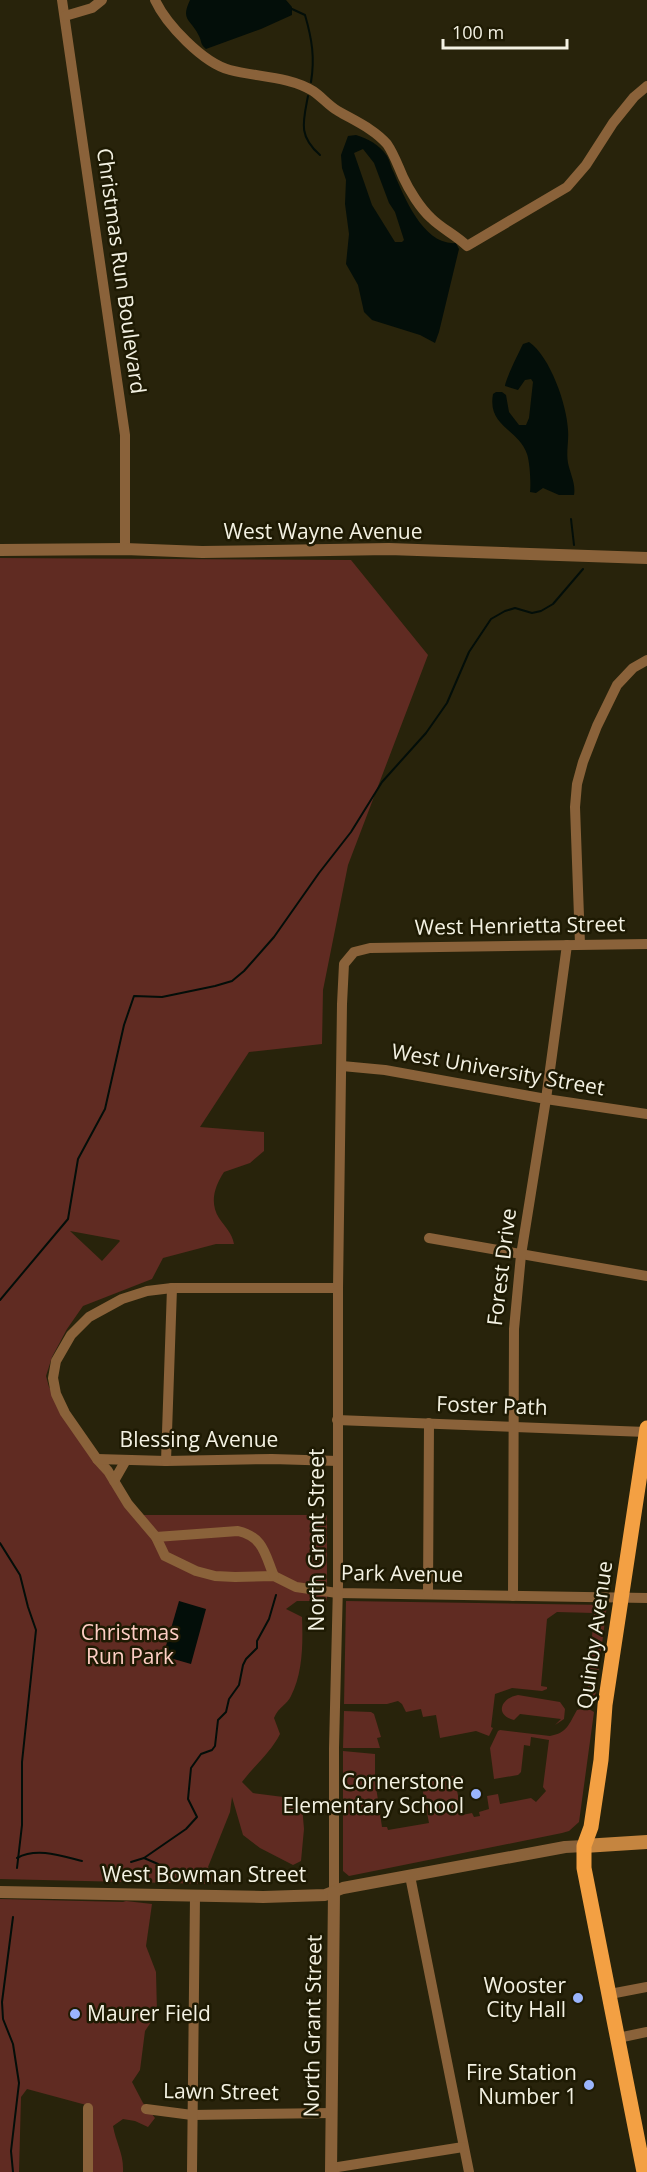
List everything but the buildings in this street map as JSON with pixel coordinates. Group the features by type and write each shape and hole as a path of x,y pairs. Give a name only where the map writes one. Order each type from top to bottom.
{"main road":[{"name":"Quinby Avenue","path":"644,2172 584,1868 584,1846 591,1827 601,1760 603,1715 646,1437"},
{"path":"584,1846 647,1842"}],"street":[{"name":"Christmas Run Boulevard","path":"62,0 125,435 125,549"},
{"path":"65,16 92,8 102,0"},
{"path":"155,0 160,12 199,53 215,64 229,70 305,87 336,110 356,120 387,144 404,179 430,218 467,246 567,187 586,165 633,97 647,86"},
{"name":"West Wayne Avenue","path":"0,550 125,549 213,552 389,549 647,558"},
{"path":"580,944 575,807 583,762 597,726 617,686 633,668 647,660"},
{"name":"West Henrietta Street","path":"393,948 647,944"},
{"name":"Forest Drive","path":"513,1596 514,1329 521,1255 546,1100 567,945"},
{"name":"North Grant Street","path":"332,2170 338,1288 344,964 349,956 358,949 393,948"},
{"name":"West University Street","path":"342,1066 385,1070 546,1100 647,1114"},
{"path":"429,1238 647,1276"},
{"path":"166,1461 172,1288"},
{"name":"Park Avenue","path":"338,1288 172,1288 147,1291 122,1299 89,1317 71,1335 56,1361 53,1378 56,1394 65,1413 108,1471 128,1504 156,1537 165,1556 196,1571 235,1577 274,1576 296,1587 337,1593 647,1598"},
{"name":"Foster Path","path":"337,1420 512,1425 646,1437"},
{"path":"428,1594 429,1424"},
{"name":"Blessing Avenue","path":"97,1459 338,1461"},
{"path":"114,1481 126,1460"},
{"path":"156,1537 238,1531 249,1533 262,1545 274,1576"},
{"name":"West Bowman Street","path":"10,1892 263,1897 325,1895 343,1888 565,1847 584,1846"},
{"path":"410,1876 469,2172"},
{"path":"192,2172 195,1896"},
{"path":"610,1994 647,1987"},
{"path":"618,2038 647,2032"},
{"path":"88,2108 88,2172"},
{"name":"Lawn Street","path":"146,2109 192,2115 332,2113"},
{"path":"332,2170 463,2147"}],"green space":[{"name":"Christmas Run Park","path":"0,558 351,560 428,655 348,865 323,990 322,1044 249,1052 200,1127 264,1132 264,1151 250,1163 224,1172 216,1188 214,1206 234,1244 216,1244 163,1258 152,1279 83,1306 52,1357 46,1376 49,1387 65,1413 133,1515 327,1515 327,1601 297,1601 286,1609 302,1617 302,1647 298,1677 289,1699 274,1718 280,1734 242,1782 253,1793 291,1798 302,1806 304,1829 301,1861 293,1865 260,1848 243,1835 232,1797 230,1812 208,1867 213,1877 211,1884 0,1879","holes":["70,1231 119,1240 102,1261"]},
{"path":"346,1601 607,1605 595,1699 582,1697 582,1695 587,1695 594,1613 557,1612 547,1619 541,1686 547,1689 542,1691 512,1688 495,1694 491,1727 493,1728 489,1736 476,1731 440,1738 436,1715 423,1717 421,1709 406,1712 398,1701 387,1704 344,1704"},
{"path":"518,1695 560,1702 565,1709 564,1719 555,1725 561,1719 520,1714 514,1720 508,1718 502,1711 502,1707 507,1699"},
{"path":"587,1708 594,1712 579,1822 569,1831 349,1876 343,1871 343,1751 375,1754 375,1780 382,1827 387,1827 388,1830 429,1823 421,1782 454,1776 462,1815 472,1813 474,1817 480,1816 479,1812 489,1809 487,1796 498,1794 500,1804 531,1798 536,1802 546,1791 543,1787 549,1740 531,1737 530,1746 524,1745 521,1772 518,1775 494,1779 490,1748 498,1731 556,1735 567,1727 577,1710"},
{"path":"344,1711 374,1714 381,1737 377,1738 380,1748 343,1748"},
{"name":"Maurer Field","path":"0,1899 126,1901 152,1904 146,1946 156,1972 157,2013 145,2031 140,2070 132,2082 143,2103 155,2118 148,2127 123,2119 113,2126 121,2154 123,2172 90,2172 90,2106 27,2089 21,2097 19,2172 0,2172"}],"shaded area":[{"path":"190,0 286,0 292,7 292,15 206,49 186,16"},
{"path":"356,135 373,142 384,152 417,218 434,237 445,242 456,243 459,249 435,343 420,335 372,320 364,312 358,285 346,264 349,234 345,204 346,180 341,155 348,136","holes":["363,149 374,163 389,203 395,212 404,240 402,242 395,242 372,205 354,153"]},
{"path":"529,342 544,358 561,395 567,420 567,459 574,483 574,495 559,495 543,488 536,493 530,492 527,454 523,446 499,421 492,405 493,394 502,392 506,395 509,412 519,425 526,425 529,418 533,382 531,379 525,380 518,390 505,386 523,344"},
{"path":"179,1601 206,1609 191,1664 163,1656"}],"waterway":[{"path":"292,9 305,15 313,57 311,82"},
{"path":"308,96 304,121 305,135 320,155"},
{"path":"571,519 574,545"},
{"path":"0,1300 68,1219 78,1159 105,1109 124,1025 134,996 162,997 215,986 232,981 244,971 274,937 351,832 382,782 426,733 447,703 469,652 491,619 515,608 532,613 541,611 553,604 583,569"},
{"path":"0,1543 20,1575 36,1630 22,1762 22,1825 17,1868"},
{"path":"144,1858 186,1829 197,1817 188,1799 191,1768 201,1754 212,1750 215,1746 218,1720 226,1712 229,1699 239,1685 246,1659 257,1648 257,1641 269,1619 276,1595"},
{"path":"17,1858 41,1853 82,1861"},
{"path":"131,1862 144,1858 158,1864"},
{"path":"13,1917 2,2002 3,2019 13,2044 19,2083 11,2151 13,2172"}],"place":[{"name":"Cornerstone Elementary School","path":"476,1794"},
{"name":"Wooster City Hall","path":"578,1998"},
{"name":"Maurer Field","path":"75,2014"},
{"name":"Fire Station Number 1","path":"589,2085"}]}
